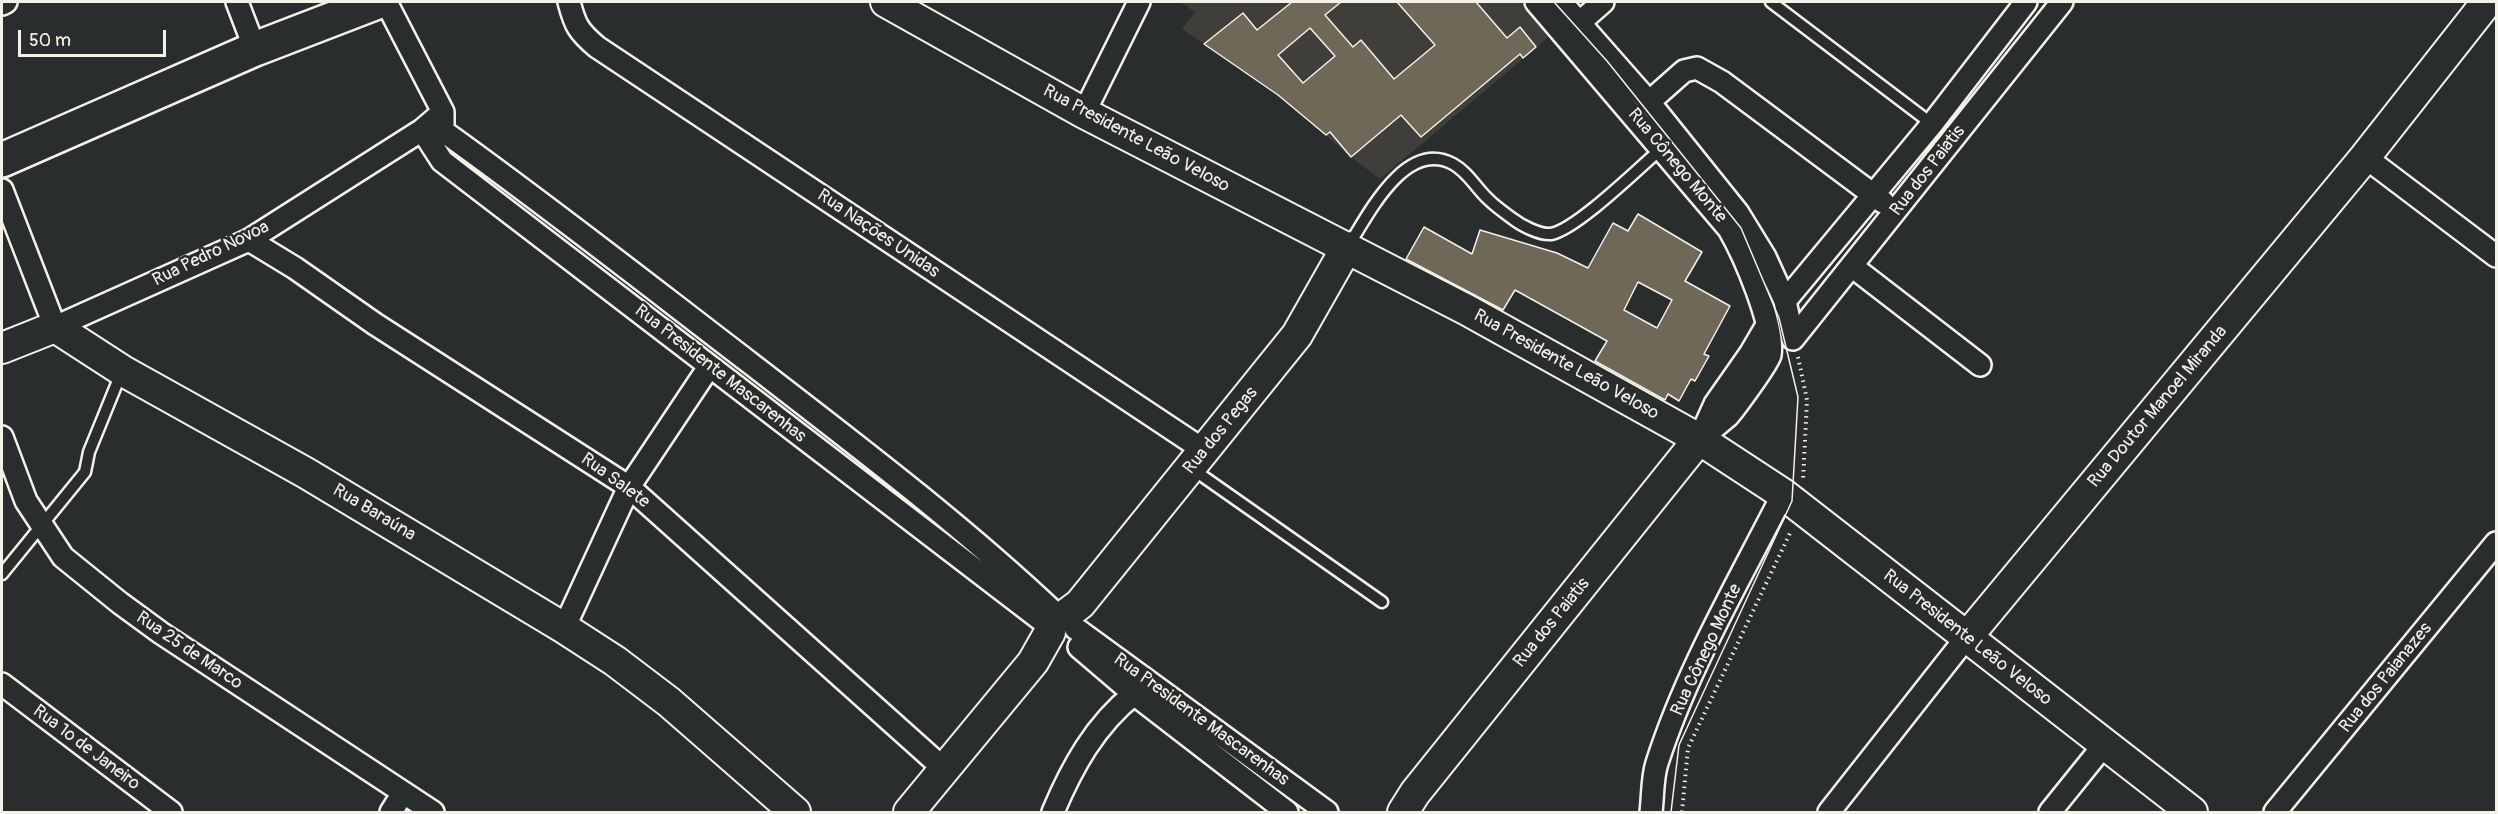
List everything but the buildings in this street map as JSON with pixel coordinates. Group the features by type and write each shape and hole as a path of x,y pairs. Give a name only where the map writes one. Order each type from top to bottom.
{"main road":[{"path":"2,160 255,49 377,2"},
{"name":"Rua Presidente Leão Veloso","path":"886,2 1084,113 1527,342 1699,440 1783,494 2192,813"},
{"name":"Rua Doutor Manoel Miranda","path":"1966,638 2365,157 2487,2"},
{"name":"Rua dos Pegas","path":"909,813 1198,460 1297,335 1347,247"},
{"name":"Rua Pedro Novoa","path":"2,348 55,327"},
{"name":"Rua Baraúna","path":"55,327 123,371 306,472 615,661 669,702 795,813"},
{"name":"Rua dos Paiatis","path":"1401,810 1699,440"}],"street":[{"path":"2,4 6,2"},
{"path":"237,2 255,49"},
{"name":"Rua Presidente Mascarenhas","path":"386,2 436,124 442,160 709,367 1327,813"},
{"name":"Rua Nações Unidas","path":"569,2 580,33 597,47 1198,460"},
{"path":"1084,113 1139,2"},
{"name":"Rua Cônego Monte","path":"1536,2 1729,229 1738,244 1767,325 1770,357"},
{"name":"Rua Cônego Monte","path":"1561,2 1649,102 1738,213 1765,257 1785,301 1793,339"},
{"path":"1579,22 1603,2"},
{"name":"Rua dos Paiatis","path":"1785,301 1932,124 2026,2"},
{"name":"Rua dos Paiatis","path":"1793,339 1853,267 2062,2"},
{"path":"1649,102 1684,71 1696,68 1722,82 1896,212"},
{"path":"1950,100 1971,117"},
{"name":"Rua Presidente Mascarenhas","path":"436,124 534,196 870,456 1022,582 1134,694 1287,813"},
{"name":"Rua Pedro Novoa","path":"55,327 249,240 436,124"},
{"path":"2365,157 2496,256"},
{"path":"2,190 55,327"},
{"name":"Rua Salete","path":"249,240 629,487 944,769"},
{"path":"1853,267 1980,364"},
{"name":"Rua dos Paiatis","path":"1699,440 1715,404 1767,325"},
{"name":"Rua dos Paiatis","path":"1699,440 1728,415 1770,357"},
{"path":"564,628 629,487 709,367"},
{"name":"Rua 25 de Marco","path":"2,437 26,501 63,557 171,640 433,813"},
{"name":"Rua Cônego Monte","path":"1651,813 1656,765 1680,704 1705,646 1783,494"},
{"name":"Rua dos Paianazes","path":"2275,813 2496,543"},
{"name":"Rua Doutor Manoel Miranda","path":"1829,813 1966,638"},
{"name":"Rua 1º de Janeiro","path":"2,684 171,813"},
{"path":"1053,813 1084,750 1116,709 1134,694"},
{"path":"2050,813 2104,745"},
{"path":"391,813 403,793"}],"lane":[{"path":"1771,2 1932,124"},
{"path":"1347,247 1393,180 1413,163 1427,159 1439,159 1453,164 1465,173 1489,200 1522,226 1549,234 1571,226 1662,148"},
{"path":"2,574 85,472 89,452 123,371"},
{"path":"1198,460 1382,602"}],"shaded area":[{"path":"1180,2 1521,2 1550,36 1380,179 1278,95 1182,29 1195,12"}],"tram line":[{"path":"1554,2 1607,61 1741,228 1779,318 1798,397 1792,501 1679,745 1671,812"}]}
